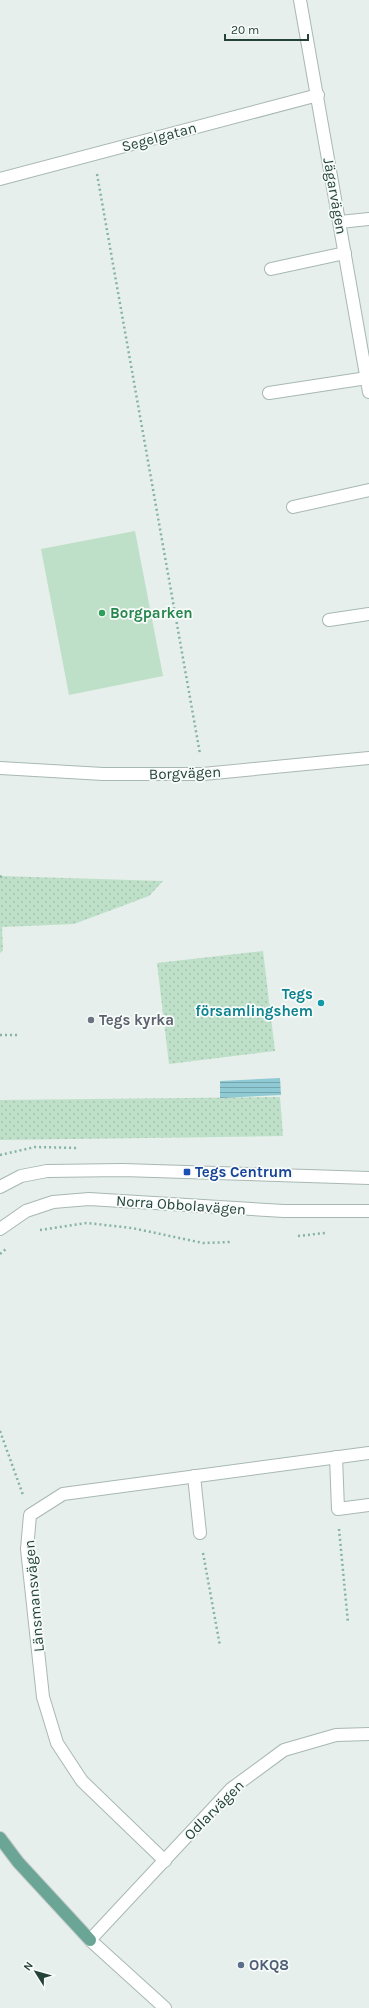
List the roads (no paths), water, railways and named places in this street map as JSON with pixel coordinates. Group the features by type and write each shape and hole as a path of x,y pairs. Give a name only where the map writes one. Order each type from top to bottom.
{"main road":[{"path":"0,1838 18,1862 90,1940"}],"street":[{"name":"Jägarvägen","path":"300,0 369,392"},
{"name":"Segelgatan","path":"0,179 318,96"},
{"path":"340,222 369,219"},
{"path":"271,269 345,253"},
{"path":"269,392 367,378"},
{"path":"293,506 369,490"},
{"path":"329,620 369,614"},
{"name":"Borgvägen","path":"0,768 104,774 204,774 369,758"},
{"name":"Norra Obbolavägen","path":"0,1187 21,1176 47,1171 123,1170 369,1178"},
{"name":"Norra Obbolavägen","path":"0,1229 26,1211 53,1202 89,1199 284,1211 369,1211"},
{"path":"200,1533 194,1476 369,1453"},
{"path":"336,1457 338,1509 369,1505"},
{"name":"Länsmansvägen","path":"165,1861 82,1781 57,1743 43,1697 27,1549 30,1515 63,1494 194,1476"},
{"name":"Odlarvägen","path":"90,1940 231,1789 284,1750 336,1735 369,1734"},
{"path":"90,1940 165,2008"}],"water":[{"path":"280,1078 281,1095 220,1098 220,1081"}],"place":[{"name":"Borgparken","path":"102,613"},
{"name":"Tegs församlingshem","path":"321,1003"},
{"name":"Tegs kyrka","path":"91,1020"},
{"name":"Tegs Centrum","path":"187,1172"},
{"name":"OKQ8","path":"241,1965"}]}
